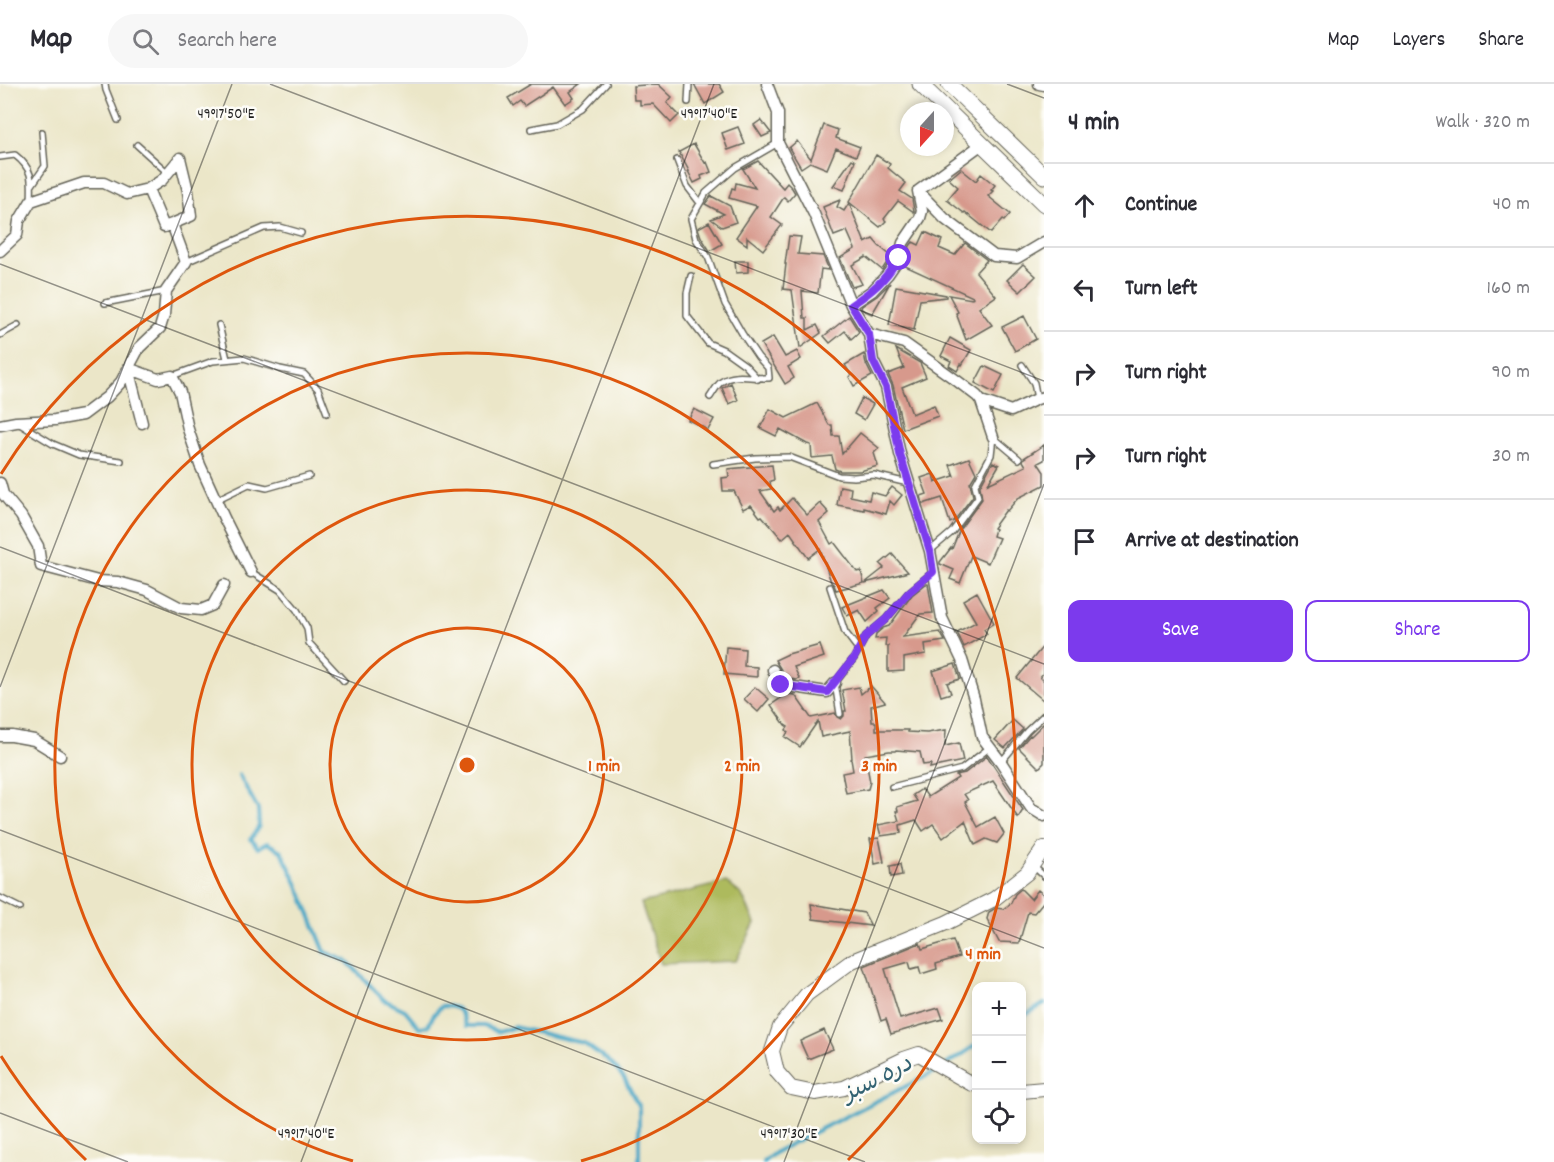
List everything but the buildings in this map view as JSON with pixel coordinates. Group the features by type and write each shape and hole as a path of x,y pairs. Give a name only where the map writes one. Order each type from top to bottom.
{"main road":[{"path":"920,84 1044,204"},
{"path":"949,84 1044,176"}],"street":[{"path":"767,84 778,113 778,142 814,214 851,305 869,334 873,361 886,387 900,454 930,551 942,618 962,660 974,699 982,737 1031,808 1044,816"},
{"path":"1039,84 1044,85"},
{"path":"918,191 982,144"},
{"path":"0,250 17,235 19,221 31,201 84,183 104,183 127,194 148,189 162,180 180,158 188,190 191,216 164,227 148,189"},
{"path":"851,305 872,291 899,258 903,243 920,218 922,211 918,191"},
{"path":"918,191 945,219 994,256 1017,258 1044,242"},
{"path":"0,425 83,416 107,398 121,381 139,348 160,328 164,315 166,291 186,262 172,224"},
{"path":"869,334 904,343 977,396 981,401 993,437"},
{"path":"128,368 158,378 172,376 180,392 188,429 200,465 251,572"},
{"path":"128,368 142,423"},
{"path":"981,401 1011,411 1041,398"},
{"path":"0,483 3,494 21,516 38,546 41,566 98,581 118,582 147,590 181,608 201,610 213,605 224,585"},
{"path":"773,670 781,685 827,692 835,683"},
{"path":"0,736 34,740 60,756"},
{"path":"972,1083 919,1054 844,1088 815,1093 791,1088 777,1072 772,1051 780,1027 807,994 852,961 946,923 994,899 1027,873 1044,848"},
{"path":"1026,1091 1044,1089"}],"lane":[{"path":"105,84 118,120"},
{"path":"531,129 557,124 583,109 606,84"},
{"path":"688,102 689,84"},
{"path":"32,185 45,166 42,132"},
{"path":"710,397 721,382 734,376 769,378 768,368 743,335 725,304 708,257 696,239 691,219 705,193 735,168 778,142"},
{"path":"137,145 168,172"},
{"path":"0,157 15,155 29,170 32,185 31,201"},
{"path":"677,160 687,186 700,203"},
{"path":"186,262 264,228 280,227 301,233"},
{"path":"691,276 687,293 687,316 708,343 724,350 745,364 758,379"},
{"path":"105,303 166,291"},
{"path":"0,335 18,325"},
{"path":"219,325 227,359"},
{"path":"172,376 213,361 244,358 304,374 318,389 327,413"},
{"path":"1022,365 1041,398"},
{"path":"16,422 53,444 79,455 121,461"},
{"path":"993,437 1019,459"},
{"path":"930,551 952,531 978,497 975,485 991,455 993,437"},
{"path":"713,464 754,458 789,457 839,476 874,475 909,483"},
{"path":"216,500 249,484 267,488 309,476"},
{"path":"251,572 280,590 297,610 307,628 309,643 344,681"},
{"path":"840,714 835,683 854,658 866,636 886,619 909,592 933,572"},
{"path":"830,587 845,632 858,649"},
{"path":"1001,762 1044,715"},
{"path":"892,787 962,769 989,748"},
{"path":"1032,865 1044,876"},
{"path":"0,898 20,908"}],"green space":[{"path":"726,882 742,895 755,923 736,961 661,964 641,903"}],"waterway":[{"path":"239,775 258,809 259,826 251,839 258,848 267,843 281,851 297,883 325,952 347,961 384,1000 405,1010 420,1028 428,1026 434,1014 442,1006 448,1006 458,1010 466,1026 483,1026 499,1032 514,1027 584,1043 610,1062 624,1078 639,1107 639,1162"},
{"name":"دره سبز","path":"1026,1015 1044,1004"},
{"name":"دره سبز","path":"946,1065 972,1048"},
{"name":"دره سبز","path":"763,1162 777,1151 940,1069"}],"route":[{"path":"781,685 827,692 854,658 866,636 886,619 909,592 933,572 930,551 900,454 886,387 873,361 869,334 851,305 872,291 899,258"}]}
